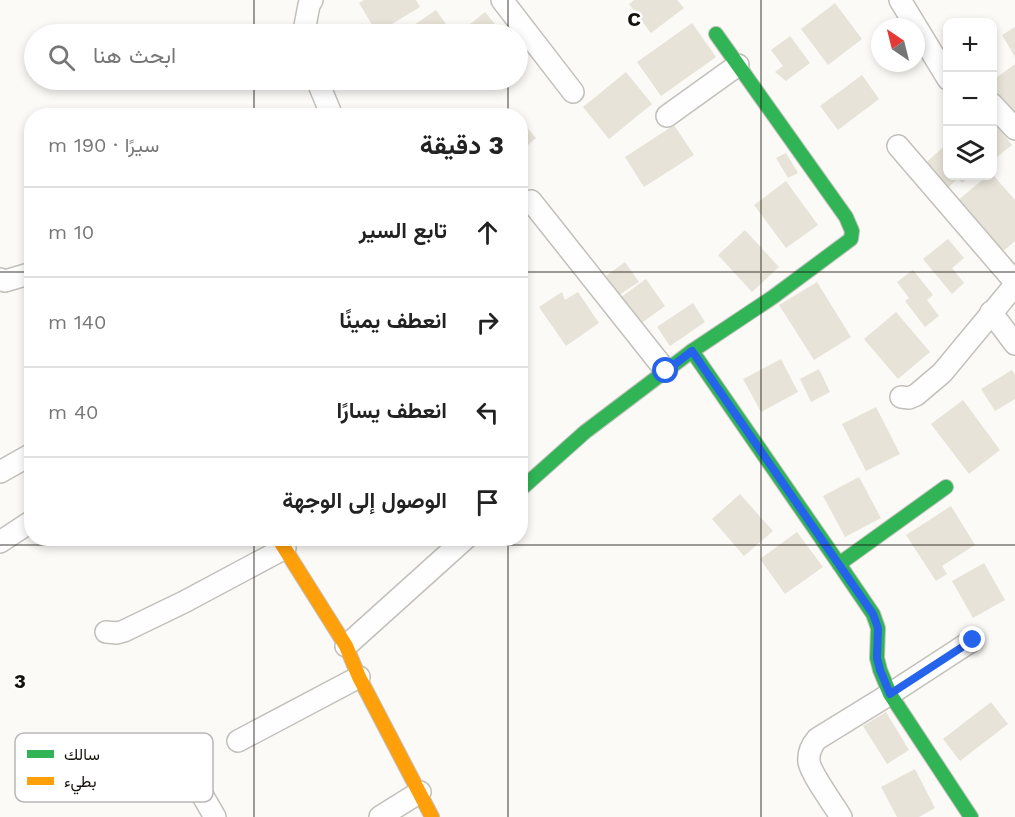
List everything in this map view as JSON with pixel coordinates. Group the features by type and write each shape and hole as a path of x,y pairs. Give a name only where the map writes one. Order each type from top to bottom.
{"street":[{"path":"305,24 312,0"},
{"path":"502,0 521,24"},
{"path":"900,0 944,72"},
{"path":"528,34 573,92"},
{"path":"528,483 585,432 692,351 773,297 851,240 852,231 846,217 716,34"},
{"path":"667,116 738,65"},
{"path":"321,90 329,108"},
{"path":"997,109 1015,129"},
{"path":"898,146 1015,284 942,373 916,395 909,398 901,397"},
{"path":"531,201 666,371"},
{"path":"0,279 24,275"},
{"path":"991,312 1015,344"},
{"path":"692,351 873,614 878,628 878,664 890,694 971,817"},
{"path":"0,472 24,462"},
{"path":"839,564 946,487"},
{"path":"0,542 24,526"},
{"path":"106,632 124,631 184,602 277,546"},
{"path":"284,546 346,646 359,677 432,817"},
{"path":"346,646 457,546"},
{"path":"841,817 812,770 809,761 811,746 816,739 973,640"},
{"path":"238,741 359,677"},
{"path":"380,817 420,792"},
{"path":"206,802 215,817"}],"building":[{"path":"364,0 416,0 420,7 392,24 372,24 359,3"},
{"path":"634,0 677,0 684,8 651,33 629,4"},
{"path":"835,3 862,39 828,65 801,29"},
{"path":"436,10 446,24 416,24"},
{"path":"485,12 495,24 470,24"},
{"path":"692,23 716,57 661,96 637,62"},
{"path":"1015,27 1015,57 1002,35"},
{"path":"790,36 810,63 786,81 775,72 783,66 771,50"},
{"path":"1015,64 1015,115 997,92 997,77"},
{"path":"626,72 652,104 609,139 583,107"},
{"path":"862,75 879,99 838,130 820,106"},
{"path":"674,125 694,155 644,187 625,157"},
{"path":"997,126 1012,145 997,157"},
{"path":"528,128 536,138 528,145"},
{"path":"943,147 943,180 956,180 944,192 921,167"},
{"path":"786,153 798,173 788,178 776,158"},
{"path":"997,179 1015,200 1015,241 1001,253 957,201 982,180"},
{"path":"786,181 818,225 786,248 754,205"},
{"path":"745,230 779,267 752,292 718,255"},
{"path":"948,239 964,258 952,268 964,283 952,294 923,259"},
{"path":"625,262 639,282 619,295 606,276"},
{"path":"913,270 933,295 927,300 939,316 925,327 905,301 909,298 897,282"},
{"path":"646,279 665,306 636,327 617,300"},
{"path":"817,282 851,337 814,360 779,305"},
{"path":"562,292 565,300 578,292 599,323 566,346 539,307"},
{"path":"693,303 705,322 670,346 657,327"},
{"path":"896,312 930,352 898,379 864,339"},
{"path":"781,359 798,392 761,412 743,379"},
{"path":"819,369 830,392 811,402 800,379"},
{"path":"1012,370 1015,375 1015,399 995,411 981,389"},
{"path":"963,400 1000,450 969,474 931,424"},
{"path":"876,407 900,454 866,471 842,424"},
{"path":"859,477 881,518 845,537 823,496"},
{"path":"740,494 773,531 744,556 712,519"},
{"path":"951,506 975,545 942,566 947,574 936,581 906,535"},
{"path":"797,532 823,567 785,594 760,559"},
{"path":"984,563 1005,600 973,618 952,581"},
{"path":"991,702 1008,724 960,761 943,739"},
{"path":"886,712 909,750 887,764 863,726"},
{"path":"915,769 935,808 919,817 897,817 881,787"}],"traffic: fast":[{"path":"528,483 585,432 692,351 773,297 851,239 852,231 846,217 716,34"},
{"path":"692,351 839,564 946,487"},
{"path":"839,564 873,614 878,628 877,658 890,694 971,817"}],"traffic: slow":[{"path":"283,546 346,646 359,677 432,817"}],"route":[{"path":"666,371 692,351 873,614 878,628 877,658 890,694 973,640"}]}
